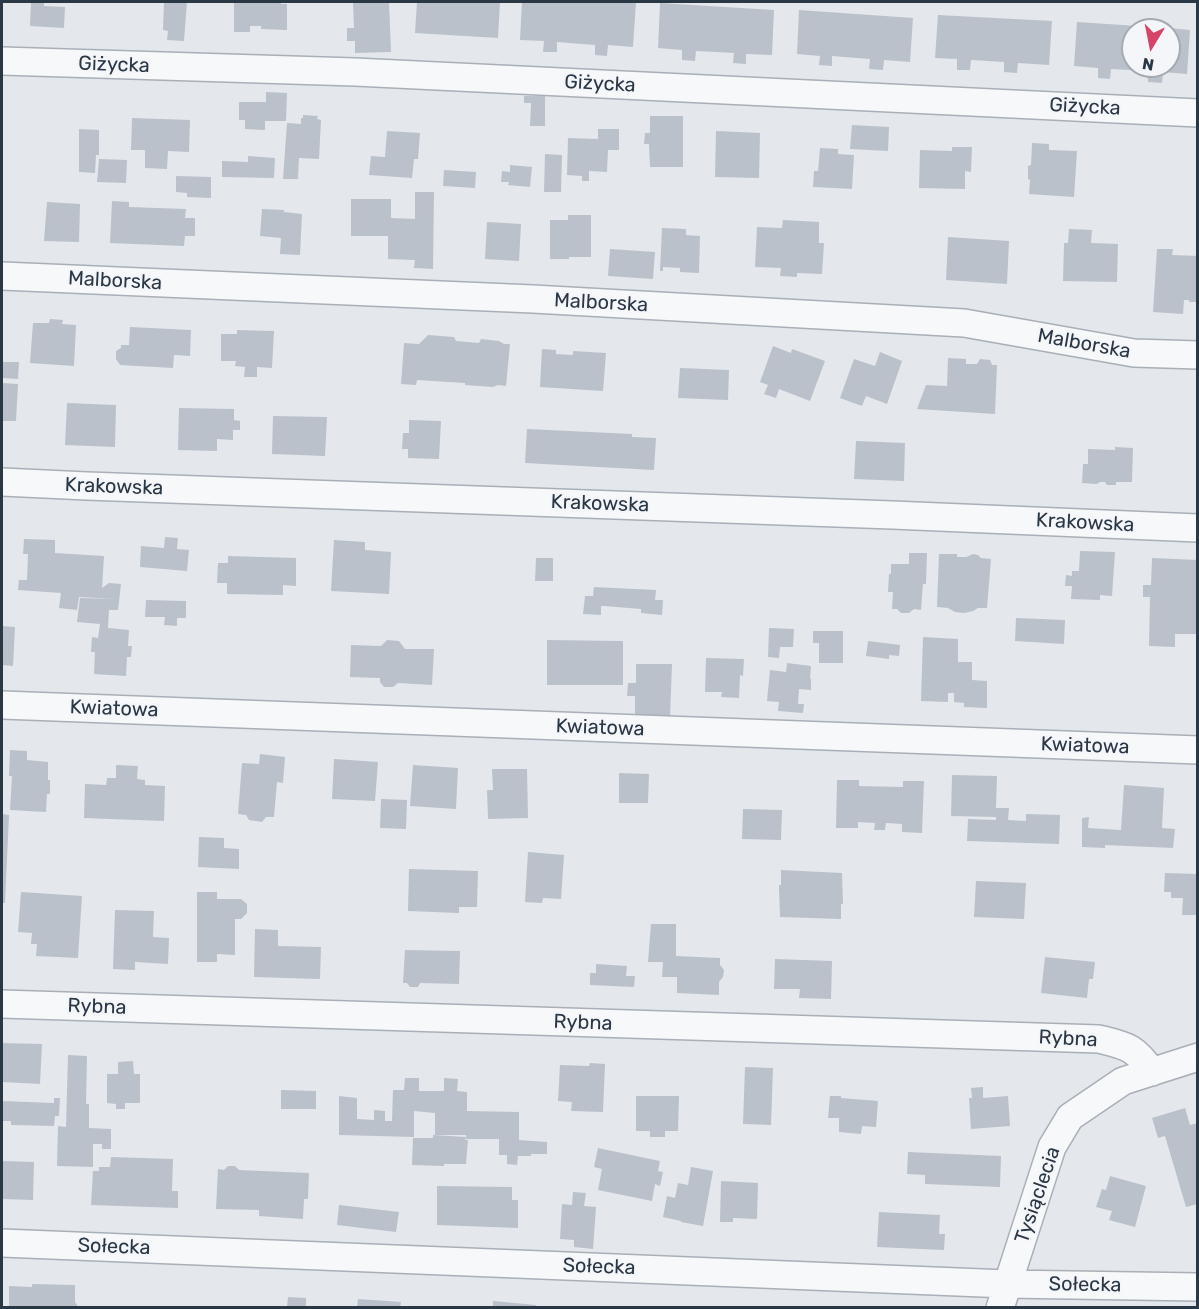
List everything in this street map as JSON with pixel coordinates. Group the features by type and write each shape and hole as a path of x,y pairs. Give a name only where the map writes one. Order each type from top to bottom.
{"street":[{"name":"Giżycka","path":"2,61 367,73 1197,113"},
{"name":"Malborska","path":"2,276 521,298 964,323 1134,353 1197,355"},
{"name":"Krakowska","path":"2,482 1197,528"},
{"name":"Kwiatowa","path":"2,705 1197,750"},
{"name":"Rybna","path":"2,1004 1099,1039 1127,1046 1142,1058 1152,1072"},
{"name":"Tysiąclecia","path":"1004,1296 1052,1147 1070,1117 1123,1081 1197,1057"},
{"name":"Sołecka","path":"2,1243 1004,1296 1197,1287"}],"building":[{"path":"31,2 44,2 44,6 65,7 64,28 30,26"},
{"path":"164,2 187,2 184,41 167,40 168,31 163,30"},
{"path":"234,2 287,4 287,30 261,29 261,26 250,26 250,32 234,32"},
{"path":"389,2 391,52 355,53 355,41 347,41 347,28 354,28 353,3"},
{"path":"417,2 500,2 498,38 415,33"},
{"path":"522,2 636,2 633,47 608,45 607,56 595,55 595,45 557,42 557,52 543,52 544,41 520,40"},
{"path":"660,3 774,10 772,55 746,54 746,64 733,63 734,53 696,51 695,61 682,60 682,50 658,48"},
{"path":"799,10 913,18 910,62 884,60 883,70 869,69 870,59 832,56 832,66 819,65 820,56 797,54"},
{"path":"938,15 1052,21 1049,65 1018,63 1017,73 1004,72 1004,62 971,60 970,70 957,70 957,59 935,58"},
{"path":"1077,22 1121,25 1121,70 1111,69 1110,79 1098,78 1098,68 1074,66"},
{"path":"1181,29 1190,30 1187,74 1181,74"},
{"path":"1148,78 1162,78 1162,83 1148,82"},
{"path":"266,92 287,93 286,121 265,121 265,130 245,129 245,120 239,120 239,102 266,102"},
{"path":"524,96 545,96 545,126 530,126 531,103 524,103"},
{"path":"303,115 318,116 317,119 321,120 319,159 299,158 298,179 283,179 287,123 301,124"},
{"path":"650,116 683,116 683,167 650,167 649,144 644,144 645,133 650,133"},
{"path":"132,118 190,120 189,152 168,151 167,169 145,168 145,150 131,150"},
{"path":"852,125 889,127 888,151 850,149"},
{"path":"79,129 99,130 99,155 96,155 95,173 79,172"},
{"path":"598,129 619,129 619,150 608,150 607,172 589,171 589,181 582,181 582,176 567,175 568,138 598,139"},
{"path":"387,131 420,133 418,159 414,159 412,178 369,175 371,156 385,157"},
{"path":"716,131 760,133 759,178 715,177"},
{"path":"1032,143 1049,144 1049,150 1077,151 1074,197 1029,194 1028,166 1031,165"},
{"path":"952,147 972,147 971,172 965,171 965,189 919,188 920,150 952,151"},
{"path":"820,148 838,149 838,154 854,155 852,189 813,187 814,171 818,171"},
{"path":"545,154 562,155 561,192 544,192"},
{"path":"248,156 275,158 274,178 222,177 222,161 248,162"},
{"path":"99,159 127,160 126,183 97,182"},
{"path":"510,165 532,167 530,187 501,182 502,171 510,172"},
{"path":"444,170 476,172 475,188 443,186"},
{"path":"176,176 211,177 211,198 187,197 187,193 176,192"},
{"path":"415,192 434,192 433,269 414,268 415,260 388,259 388,236 351,236 351,199 391,199 391,218 415,219"},
{"path":"112,201 129,202 129,207 186,209 185,218 195,218 195,236 185,236 184,246 110,243"},
{"path":"47,202 80,204 79,242 44,241"},
{"path":"262,209 302,214 300,255 280,254 281,238 260,236"},
{"path":"568,215 591,215 591,257 550,259 550,220 568,220"},
{"path":"783,220 819,222 819,243 824,243 822,274 797,273 797,277 780,276 781,268 755,267 757,227 782,228"},
{"path":"487,222 521,224 519,261 485,259"},
{"path":"662,228 686,229 686,235 700,236 699,273 680,272 680,268 663,267 663,271 660,271"},
{"path":"1069,229 1092,230 1091,243 1118,244 1117,282 1063,281 1064,243 1068,243"},
{"path":"948,237 1009,241 1007,284 946,280"},
{"path":"610,249 655,252 653,279 608,276"},
{"path":"1157,249 1173,249 1172,255 1198,256 1198,302 1184,300 1183,314 1153,312"},
{"path":"50,319 63,320 62,324 76,325 74,366 30,363 33,323 49,323"},
{"path":"130,327 191,330 190,356 174,355 173,368 120,365 116,359 116,351 121,348 121,345 129,345"},
{"path":"237,330 274,331 272,368 257,367 257,377 244,377 245,367 235,366 236,361 221,361 221,334 237,334"},
{"path":"428,335 454,337 456,341 479,343 481,339 510,344 506,386 493,387 417,380 416,385 401,384 404,343 419,344"},
{"path":"773,346 791,353 792,349 825,361 810,401 779,389 776,398 764,394 768,385 760,382"},
{"path":"542,349 556,350 556,354 573,355 573,351 606,353 603,391 540,387"},
{"path":"880,352 902,361 887,404 866,396 862,406 840,398 854,359 875,366"},
{"path":"948,358 966,359 966,364 977,364 980,359 990,360 992,365 997,365 995,414 917,409 926,385 947,386"},
{"path":"2,362 19,362 18,379 2,378"},
{"path":"680,368 729,370 728,400 678,398"},
{"path":"2,383 18,384 16,421 2,421"},
{"path":"67,403 116,405 115,447 65,445"},
{"path":"179,408 234,409 234,420 240,421 240,430 233,430 233,440 217,439 217,451 178,450"},
{"path":"273,416 327,417 325,456 272,454"},
{"path":"409,420 441,421 439,459 408,458 408,449 402,449 403,433 409,433"},
{"path":"527,429 632,434 632,437 656,438 654,470 525,463"},
{"path":"856,441 905,443 904,481 854,479"},
{"path":"1115,447 1133,448 1132,482 1116,482 1116,485 1107,485 1105,482 1082,483 1083,464 1088,464 1088,449 1115,450"},
{"path":"165,537 178,538 177,549 189,550 187,571 140,567 141,546 164,548"},
{"path":"24,539 55,540 55,553 104,556 102,588 109,583 121,584 118,610 109,610 108,628 129,630 128,646 132,646 131,657 127,657 126,676 94,674 95,652 91,652 92,637 98,638 100,624 77,622 80,598 114,599 79,597 77,610 59,608 61,593 18,590 19,580 27,580 28,554 23,554"},
{"path":"334,540 365,542 365,550 391,552 389,594 331,591"},
{"path":"1080,551 1115,552 1112,596 1100,595 1100,600 1071,599 1072,586 1065,586 1066,575 1072,576 1072,571 1079,571"},
{"path":"909,553 927,553 926,584 923,584 921,610 914,609 909,613 901,613 897,609 892,609 893,592 888,592 889,574 891,574 891,564 909,564"},
{"path":"939,554 957,554 957,557 966,557 973,554 991,559 987,608 978,608 964,613 937,607"},
{"path":"228,556 296,558 296,586 283,585 283,595 227,594 227,583 217,583 218,563 228,563"},
{"path":"536,558 553,558 553,581 535,581"},
{"path":"1152,558 1198,560 1198,634 1175,634 1175,647 1149,646 1150,597 1143,597 1143,585 1151,585"},
{"path":"594,587 656,590 655,600 663,600 662,615 641,613 641,609 604,606 601,606 601,615 583,614 585,596 593,596"},
{"path":"146,600 186,601 186,618 177,618 177,626 164,625 165,617 145,617"},
{"path":"1016,618 1065,620 1064,644 1015,641"},
{"path":"2,626 15,627 13,666 2,665"},
{"path":"769,628 794,629 793,647 780,647 779,658 768,657"},
{"path":"813,631 843,631 843,663 819,663 819,643 813,643"},
{"path":"923,637 958,639 958,662 972,662 972,680 987,681 987,708 964,707 964,703 954,702 954,693 948,693 948,702 921,701"},
{"path":"387,640 399,641 405,649 434,649 432,685 398,683 393,687 384,687 380,678 350,677 351,645 381,646"},
{"path":"547,640 623,641 623,685 547,685"},
{"path":"868,641 900,645 899,656 889,655 889,659 866,656"},
{"path":"706,658 744,659 743,676 740,675 739,698 721,697 722,692 705,692"},
{"path":"787,663 811,666 811,690 799,689 798,704 804,704 803,713 778,711 779,702 767,701 770,670 786,672"},
{"path":"636,664 672,664 670,718 635,717 635,696 627,696 628,683 636,683"},
{"path":"10,750 27,751 27,760 48,762 50,794 47,794 46,812 10,810 12,776 9,776"},
{"path":"260,754 285,757 283,783 277,782 274,817 266,817 262,822 249,820 246,815 238,814 242,763 259,764"},
{"path":"334,759 378,762 375,801 332,799"},
{"path":"116,765 138,766 137,779 145,780 145,785 165,786 164,821 84,818 85,784 106,785 107,778 116,778"},
{"path":"413,765 458,768 456,809 410,806"},
{"path":"492,769 527,769 528,818 488,819 487,790 493,790"},
{"path":"619,773 649,774 648,803 619,803"},
{"path":"952,775 997,776 996,808 1009,808 1008,820 1026,821 1026,814 1060,815 1059,844 967,841 968,819 996,820 996,817 951,816"},
{"path":"837,780 859,780 859,786 903,787 903,781 924,781 922,833 902,832 902,824 886,823 885,830 874,830 875,823 858,822 858,828 836,828"},
{"path":"1124,785 1164,788 1162,828 1175,829 1173,848 1105,845 1105,848 1082,847 1082,818 1089,817 1088,828 1121,830"},
{"path":"381,799 407,800 406,829 380,828"},
{"path":"743,809 782,810 781,840 742,839"},
{"path":"2,814 9,815 5,903 2,903"},
{"path":"199,837 224,838 224,848 239,849 239,869 198,867"},
{"path":"528,852 564,855 561,899 543,898 542,903 525,902"},
{"path":"409,869 478,871 477,907 459,907 459,913 408,911"},
{"path":"781,870 842,873 841,919 780,917"},
{"path":"1165,873 1198,874 1198,915 1182,915 1183,898 1171,898 1171,892 1164,892"},
{"path":"976,881 1026,883 1024,919 974,917"},
{"path":"21,892 82,896 78,958 36,956 37,944 31,944 32,933 18,932"},
{"path":"197,892 217,892 217,899 241,899 247,904 247,913 241,919 235,919 235,955 217,954 217,962 197,962"},
{"path":"115,910 154,911 153,937 169,938 168,964 135,962 135,970 113,969"},
{"path":"651,924 676,924 676,956 720,958 720,965 724,970 719,982 719,995 677,993 677,977 662,977 663,962 648,962"},
{"path":"255,929 278,930 278,946 321,947 320,979 254,977"},
{"path":"405,950 460,951 459,984 420,983 418,987 410,987 407,983 403,983"},
{"path":"1045,957 1095,962 1093,979 1089,979 1087,998 1041,993"},
{"path":"775,959 832,961 831,999 799,998 800,989 774,989"},
{"path":"596,964 627,966 626,976 635,976 634,987 590,985 590,973 596,973"},
{"path":"2,1043 42,1044 40,1084 2,1082"},
{"path":"68,1055 87,1056 86,1104 89,1104 89,1128 111,1129 111,1149 102,1149 102,1144 93,1144 93,1167 57,1166 58,1126 66,1127"},
{"path":"133,1061 134,1074 140,1074 140,1103 125,1103 125,1109 116,1109 116,1104 107,1103 107,1074 118,1074 118,1062"},
{"path":"590,1063 605,1064 603,1112 571,1111 572,1102 558,1101 560,1065 589,1066"},
{"path":"745,1067 773,1068 771,1125 743,1124"},
{"path":"405,1078 419,1078 419,1091 444,1091 444,1078 458,1079 457,1091 467,1092 467,1111 519,1112 519,1140 547,1142 547,1154 518,1156 517,1165 507,1164 507,1155 499,1155 499,1139 466,1139 466,1135 435,1135 435,1113 414,1111 414,1137 339,1135 339,1096 357,1098 357,1119 374,1120 374,1110 385,1111 385,1121 392,1121 393,1090 404,1090"},
{"path":"983,1087 983,1098 1008,1096 1010,1126 971,1129 969,1098 972,1098 971,1088"},
{"path":"281,1090 316,1091 316,1109 281,1109"},
{"path":"636,1096 679,1096 678,1131 665,1131 665,1137 650,1137 650,1131 636,1131"},
{"path":"830,1096 878,1101 876,1127 862,1126 861,1134 839,1132 839,1118 828,1118"},
{"path":"54,1098 60,1098 59,1116 55,1116 54,1126 11,1125 11,1121 2,1121 2,1101 54,1103"},
{"path":"1185,1108 1190,1125 1198,1123 1198,1204 1186,1207 1165,1136 1158,1138 1152,1118"},
{"path":"433,1135 466,1137 465,1140 468,1140 466,1164 412,1165 413,1138 433,1138"},
{"path":"598,1148 660,1161 658,1171 663,1172 660,1186 655,1184 652,1201 598,1190 602,1169 594,1167"},
{"path":"908,1152 1001,1156 1000,1187 925,1184 925,1175 907,1174"},
{"path":"111,1157 173,1159 172,1191 178,1191 178,1208 91,1205 93,1171 99,1171 99,1167 110,1167"},
{"path":"2,1161 34,1162 33,1200 2,1199"},
{"path":"228,1166 235,1166 239,1170 309,1173 308,1199 304,1199 303,1219 259,1216 259,1210 216,1209 218,1169 224,1170"},
{"path":"691,1167 713,1171 703,1226 663,1217 667,1196 675,1198 678,1183 688,1185"},
{"path":"1110,1176 1146,1186 1135,1227 1109,1220 1112,1211 1096,1207 1102,1189 1106,1190"},
{"path":"721,1181 758,1183 757,1219 733,1218 733,1222 720,1222"},
{"path":"437,1186 512,1187 512,1200 518,1200 518,1228 437,1225"},
{"path":"573,1192 586,1193 584,1206 596,1207 593,1249 574,1247 574,1240 560,1239 562,1204 572,1205"},
{"path":"339,1205 399,1212 396,1232 337,1225"},
{"path":"879,1212 940,1215 939,1234 945,1234 944,1250 877,1247"},
{"path":"32,1284 75,1285 75,1302 79,1308 9,1308 9,1286 32,1287"},
{"path":"288,1297 306,1298 306,1308 287,1308"},
{"path":"358,1299 401,1302 400,1308 357,1308"},
{"path":"493,1301 536,1305 536,1308 493,1308"}]}
